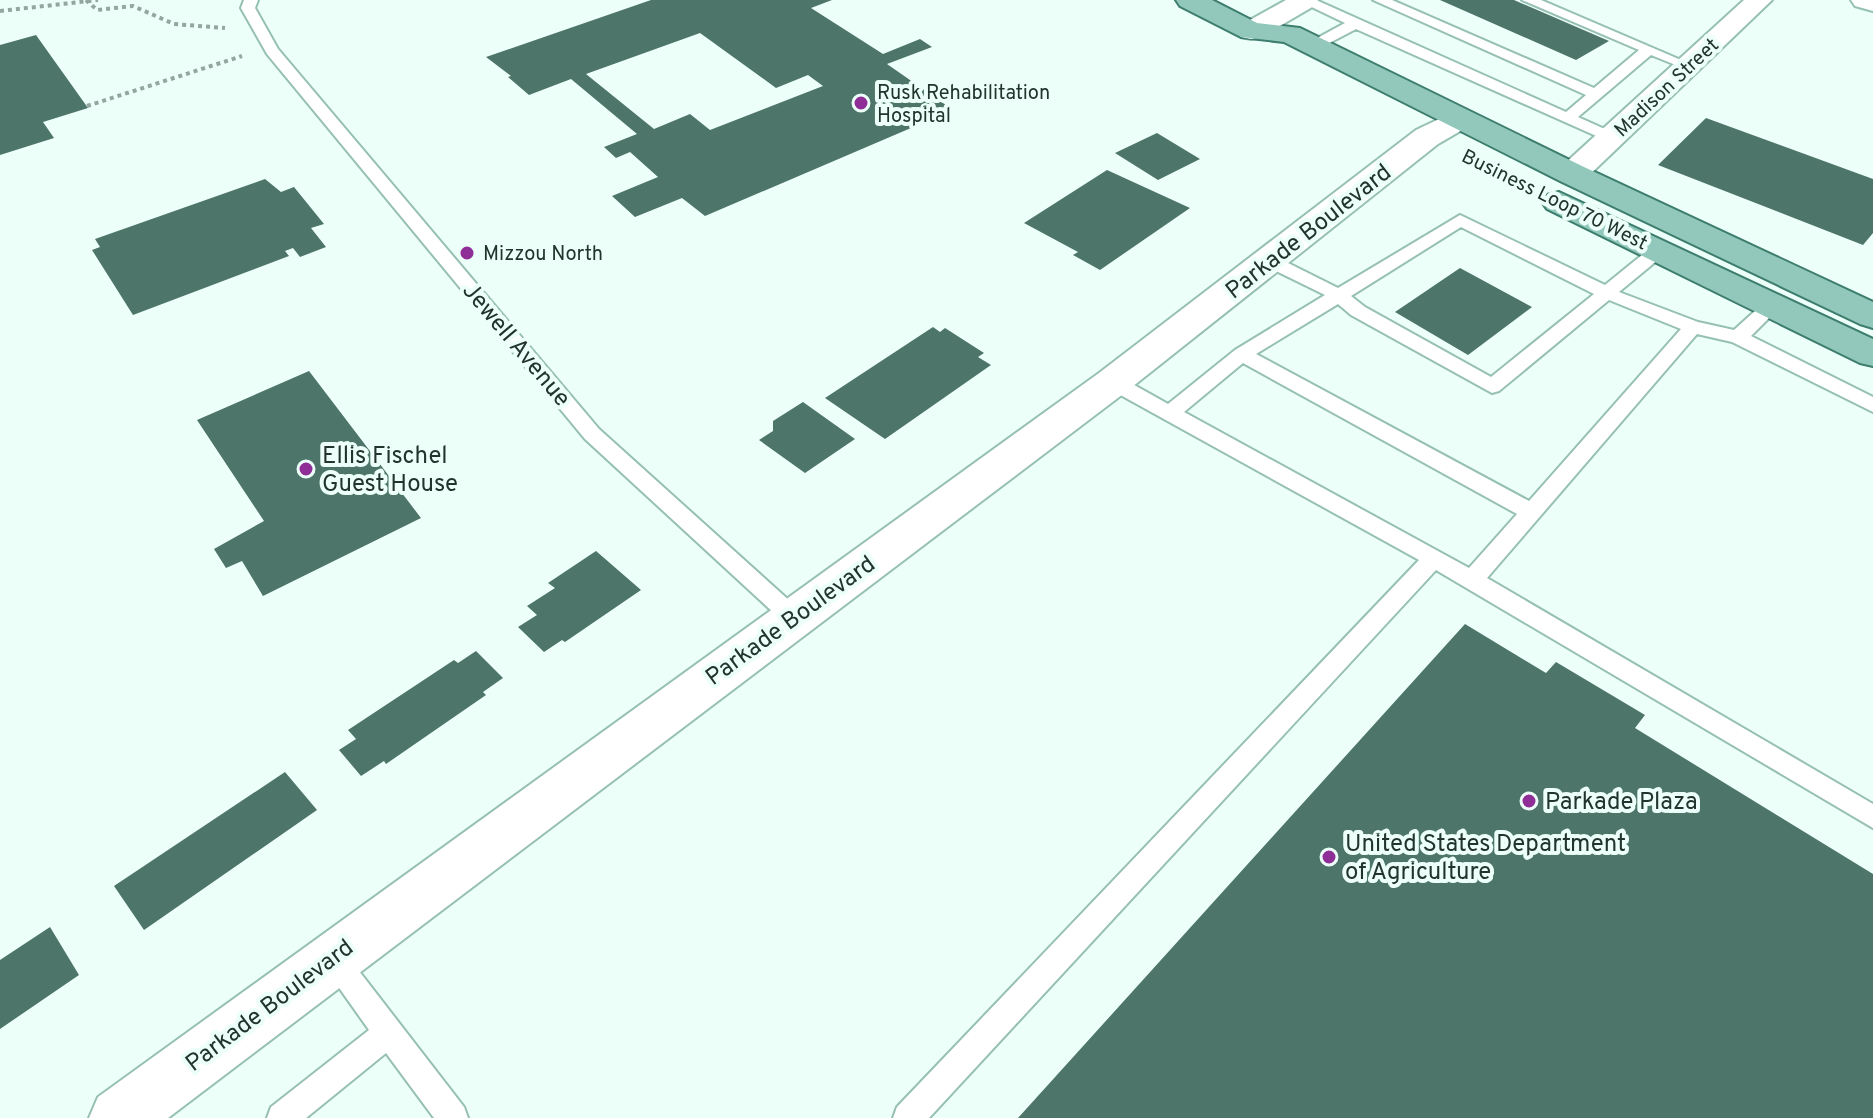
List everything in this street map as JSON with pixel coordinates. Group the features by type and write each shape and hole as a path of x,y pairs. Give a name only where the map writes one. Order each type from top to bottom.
{"main road":[{"name":"Business Loop 70 West","path":"1190,0 1251,31 1290,34 1313,46 1446,139 1659,250 1873,354"},
{"name":"Business Loop 70 West","path":"1251,31 1260,53 1273,60"},
{"name":"Business Loop 70 West","path":"1446,139 1572,174 1873,316"}],"street":[{"path":"1251,31 1305,0"},
{"name":"Madison Street","path":"1572,174 1759,0"},
{"path":"1864,0 1873,3"},
{"name":"Parkade Boulevard","path":"119,1118 1113,382 1270,261 1446,139"}],"lane":[{"name":"Jewell Avenue","path":"251,0 248,8 272,51 592,434 794,618"},
{"path":"1305,0 1612,138"},
{"path":"1332,12 1351,0"},
{"path":"1380,0 1596,94"},
{"path":"1529,0 1688,66"},
{"path":"1313,46 1356,23"},
{"path":"1569,117 1649,49"},
{"path":"1170,413 1242,354 1460,220 1609,294 1693,327 1738,337 1873,405"},
{"path":"1270,261 1339,295 1358,311 1492,386 1609,294 1659,250"},
{"path":"1738,337 1772,305"},
{"path":"1472,580 1693,327"},
{"path":"1242,354 1531,512"},
{"path":"1113,382 1434,558 1873,817"},
{"path":"908,1118 1434,558"},
{"path":"332,958 453,1118"},
{"path":"282,1118 389,1033"}],"path":[{"path":"0,11 98,0"},
{"path":"87,1 97,10 133,6 159,20 229,30"},
{"path":"87,106 242,56 237,49"}],"building":[{"name":"Rusk Rehabilitation Hospital","path":"651,0 832,0 811,8 883,54 920,39 932,47 887,64 953,110 705,216 682,198 635,217 612,196 658,177 630,152 616,158 604,147 637,134 571,79 529,95 486,57","holes":["700,33 776,88 808,75 823,86 710,130 690,114 654,129 586,74"]},
{"path":"1440,0 1514,0 1609,41 1576,60"},
{"path":"36,35 88,108 43,122 54,138 0,155 0,45"},
{"path":"1706,118 1873,179 1873,233 1863,245 1658,165"},
{"path":"1157,133 1200,159 1158,180 1115,153"},
{"path":"1107,170 1190,208 1100,270 1073,255 1078,252 1024,223"},
{"path":"265,179 281,192 294,187 324,224 311,228 326,247 300,257 293,248 285,251 289,256 133,315 92,250 100,247 95,239"},
{"path":"1460,268 1532,307 1468,355 1395,312"},
{"path":"933,327 940,332 945,328 984,353 978,357 991,365 885,439 825,398"},
{"name":"Ellis Fischel Guest House","path":"309,371 421,518 263,596 242,561 226,568 214,549 264,521 197,420"},
{"path":"803,402 855,439 805,473 759,440 773,431 773,421"},
{"path":"596,551 641,590 565,642 562,640 544,652 518,627 537,615 527,606 555,588 548,583"},
{"name":"Parkade Plaza","path":"1465,624 1546,673 1556,662 1645,715 1635,728 1873,874 1873,1118 1018,1118"},
{"path":"476,651 503,678 483,692 486,695 386,764 384,761 361,776 339,750 356,739 348,730 454,660 458,663"},
{"path":"285,772 317,810 144,930 114,886"},
{"path":"50,927 79,975 0,1029 0,960"}],"place":[{"name":"Rusk Rehabilitation Hospital","path":"861,103"},
{"name":"Mizzou North","path":"467,253"},
{"name":"Ellis Fischel Guest House","path":"306,469"},
{"name":"Parkade Plaza","path":"1529,801"},
{"name":"United States Department of Agriculture","path":"1329,857"}]}
